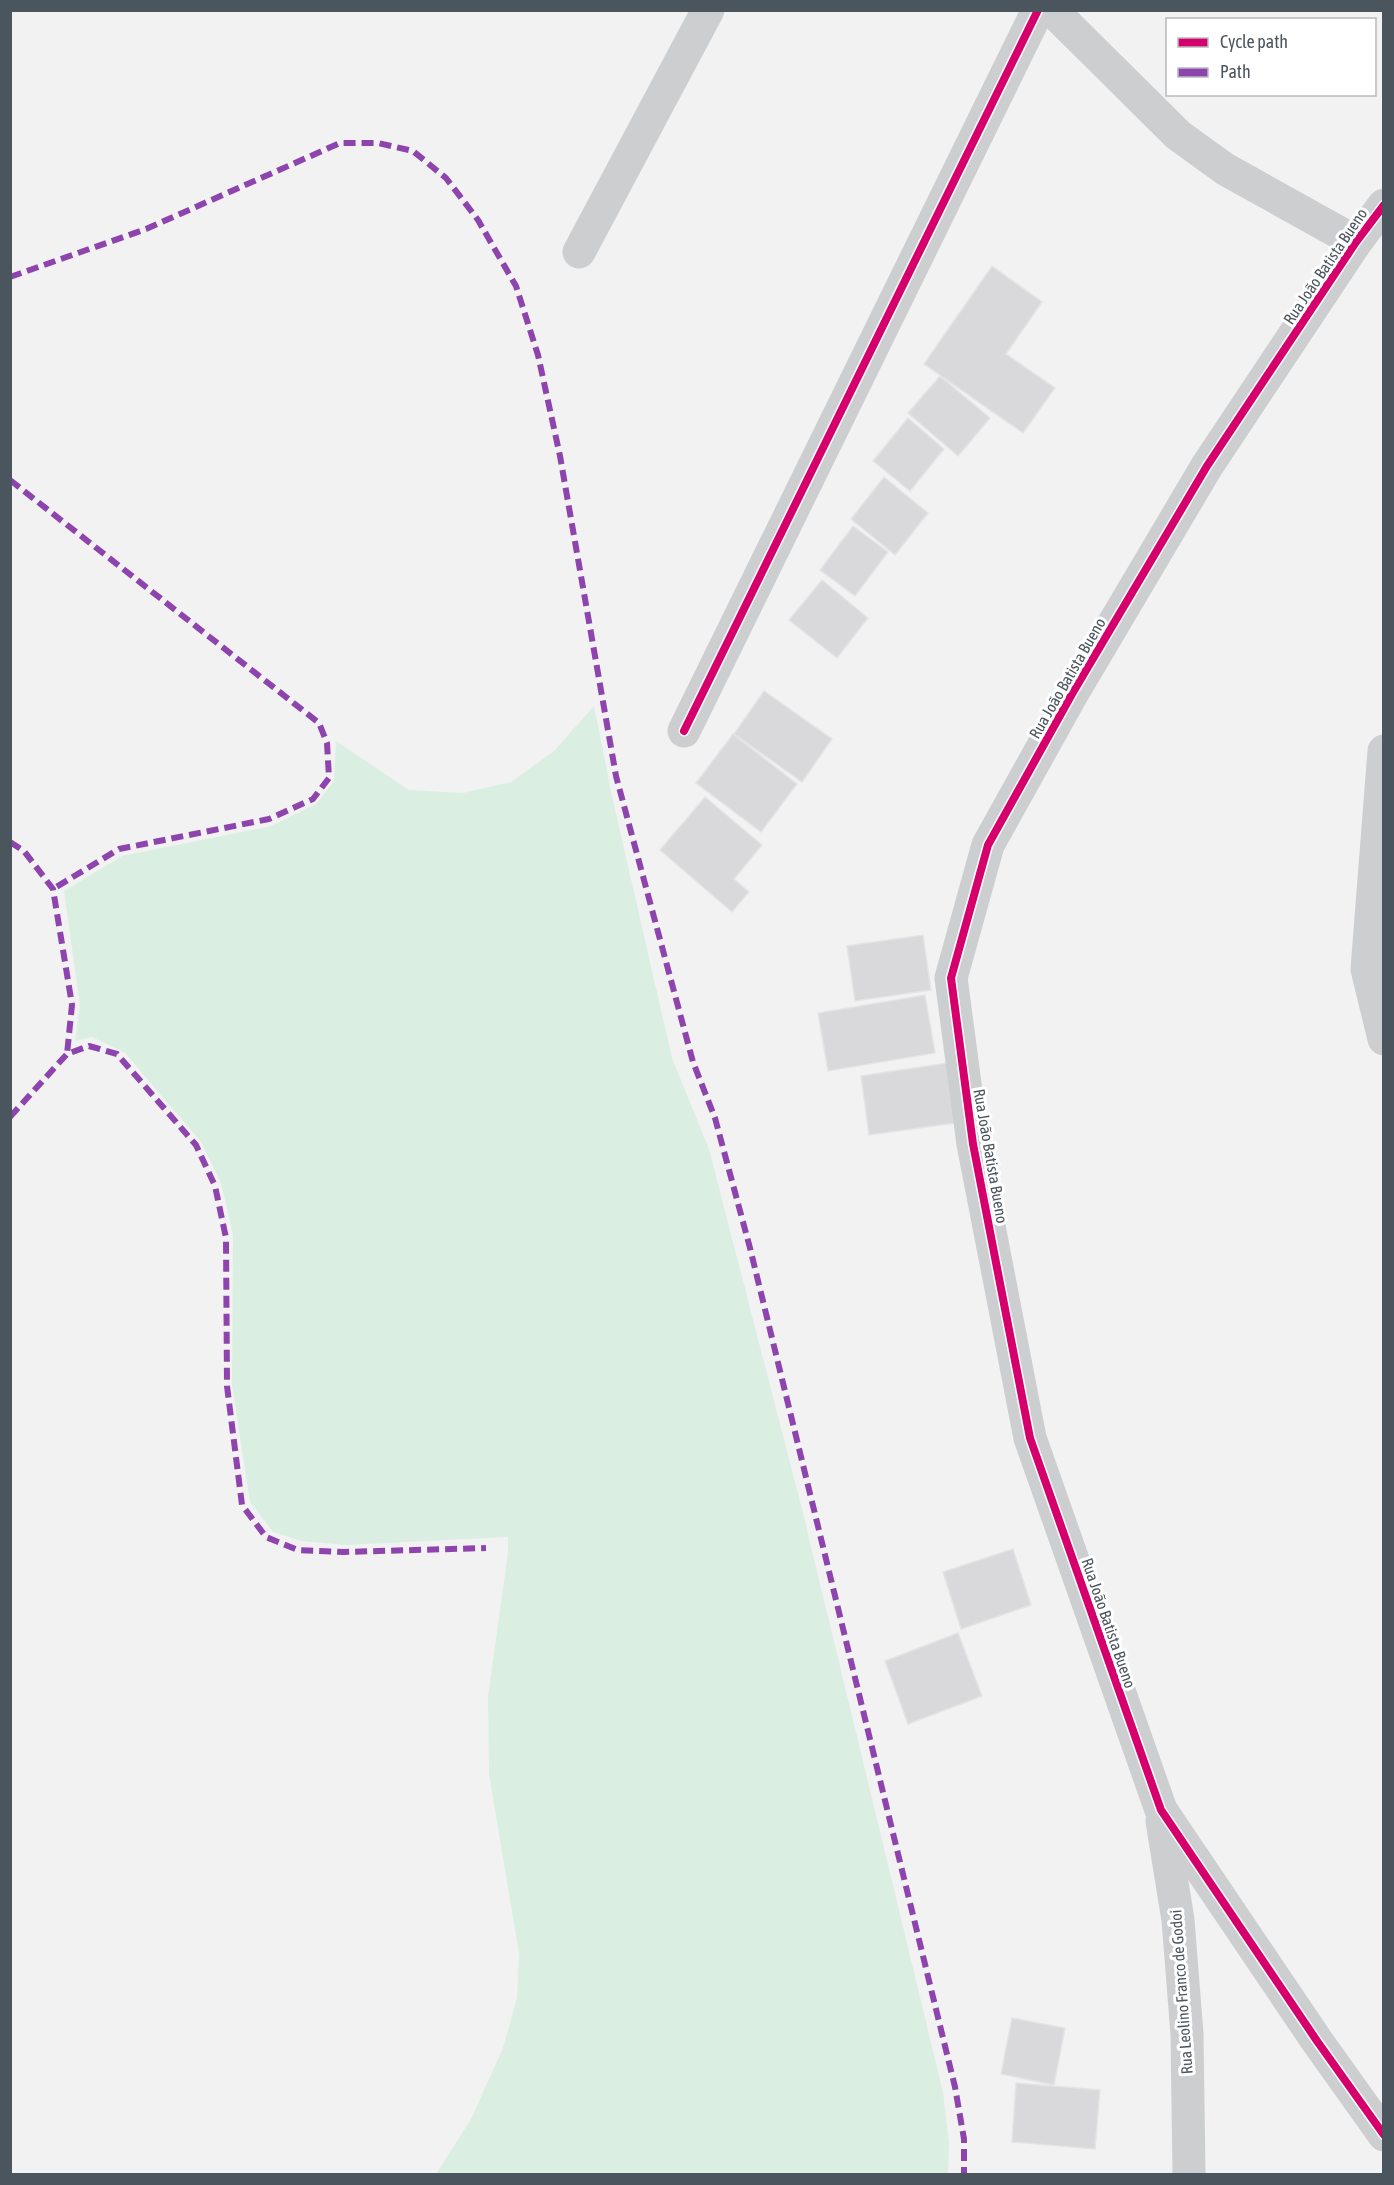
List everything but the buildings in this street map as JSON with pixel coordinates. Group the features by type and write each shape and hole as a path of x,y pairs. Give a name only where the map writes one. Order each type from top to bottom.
{"street":[{"path":"579,252 708,10"},
{"path":"684,731 1038,10"},
{"path":"1052,10 1178,135 1225,169 1356,242"},
{"name":"Rua João Batista Bueno","path":"1383,204 1207,466 1072,694 988,845 951,978 973,1144 1030,1438 1161,1810 1317,2042 1383,2135"},
{"path":"1383,751 1367,969 1383,1039"},
{"name":"Rua Leolino Franco de Godoi","path":"1161,1810 1179,1931 1186,2034 1190,2175"}],"green space":[{"path":"594,706 612,796 672,1058 709,1149 802,1509 943,2092 949,2143 948,2174 436,2174 471,2119 503,2048 517,1998 519,1953 489,1774 488,1696 508,1553 508,1537 346,1545 301,1541 273,1532 250,1502 232,1385 233,1235 221,1183 201,1142 125,1053 92,1037 75,1041 80,1006 64,891 122,856 271,826 316,804 334,781 336,741 409,790 463,793 511,782 554,751"}],"marked path":[{"path":"10,277 146,229 340,143 378,143 413,151 446,178 478,220 516,286 538,355 560,456 616,776 693,1062 715,1118 750,1248 955,2087 964,2139 964,2174"},
{"path":"10,480 319,723 327,743 329,778 313,799 269,819 119,849 53,889"},
{"path":"10,842 24,851 53,889 72,1005 67,1054"},
{"path":"10,1117 67,1054 89,1046 117,1054 196,1145 215,1186 226,1238 227,1386 242,1505 266,1537 298,1550 344,1552 486,1548"}],"cycle path":[{"path":"684,731 1038,10"},
{"path":"1384,205 1356,242 1207,466 1072,694 988,845 951,978 973,1144 1030,1438 1161,1810 1317,2041 1384,2135"}]}
